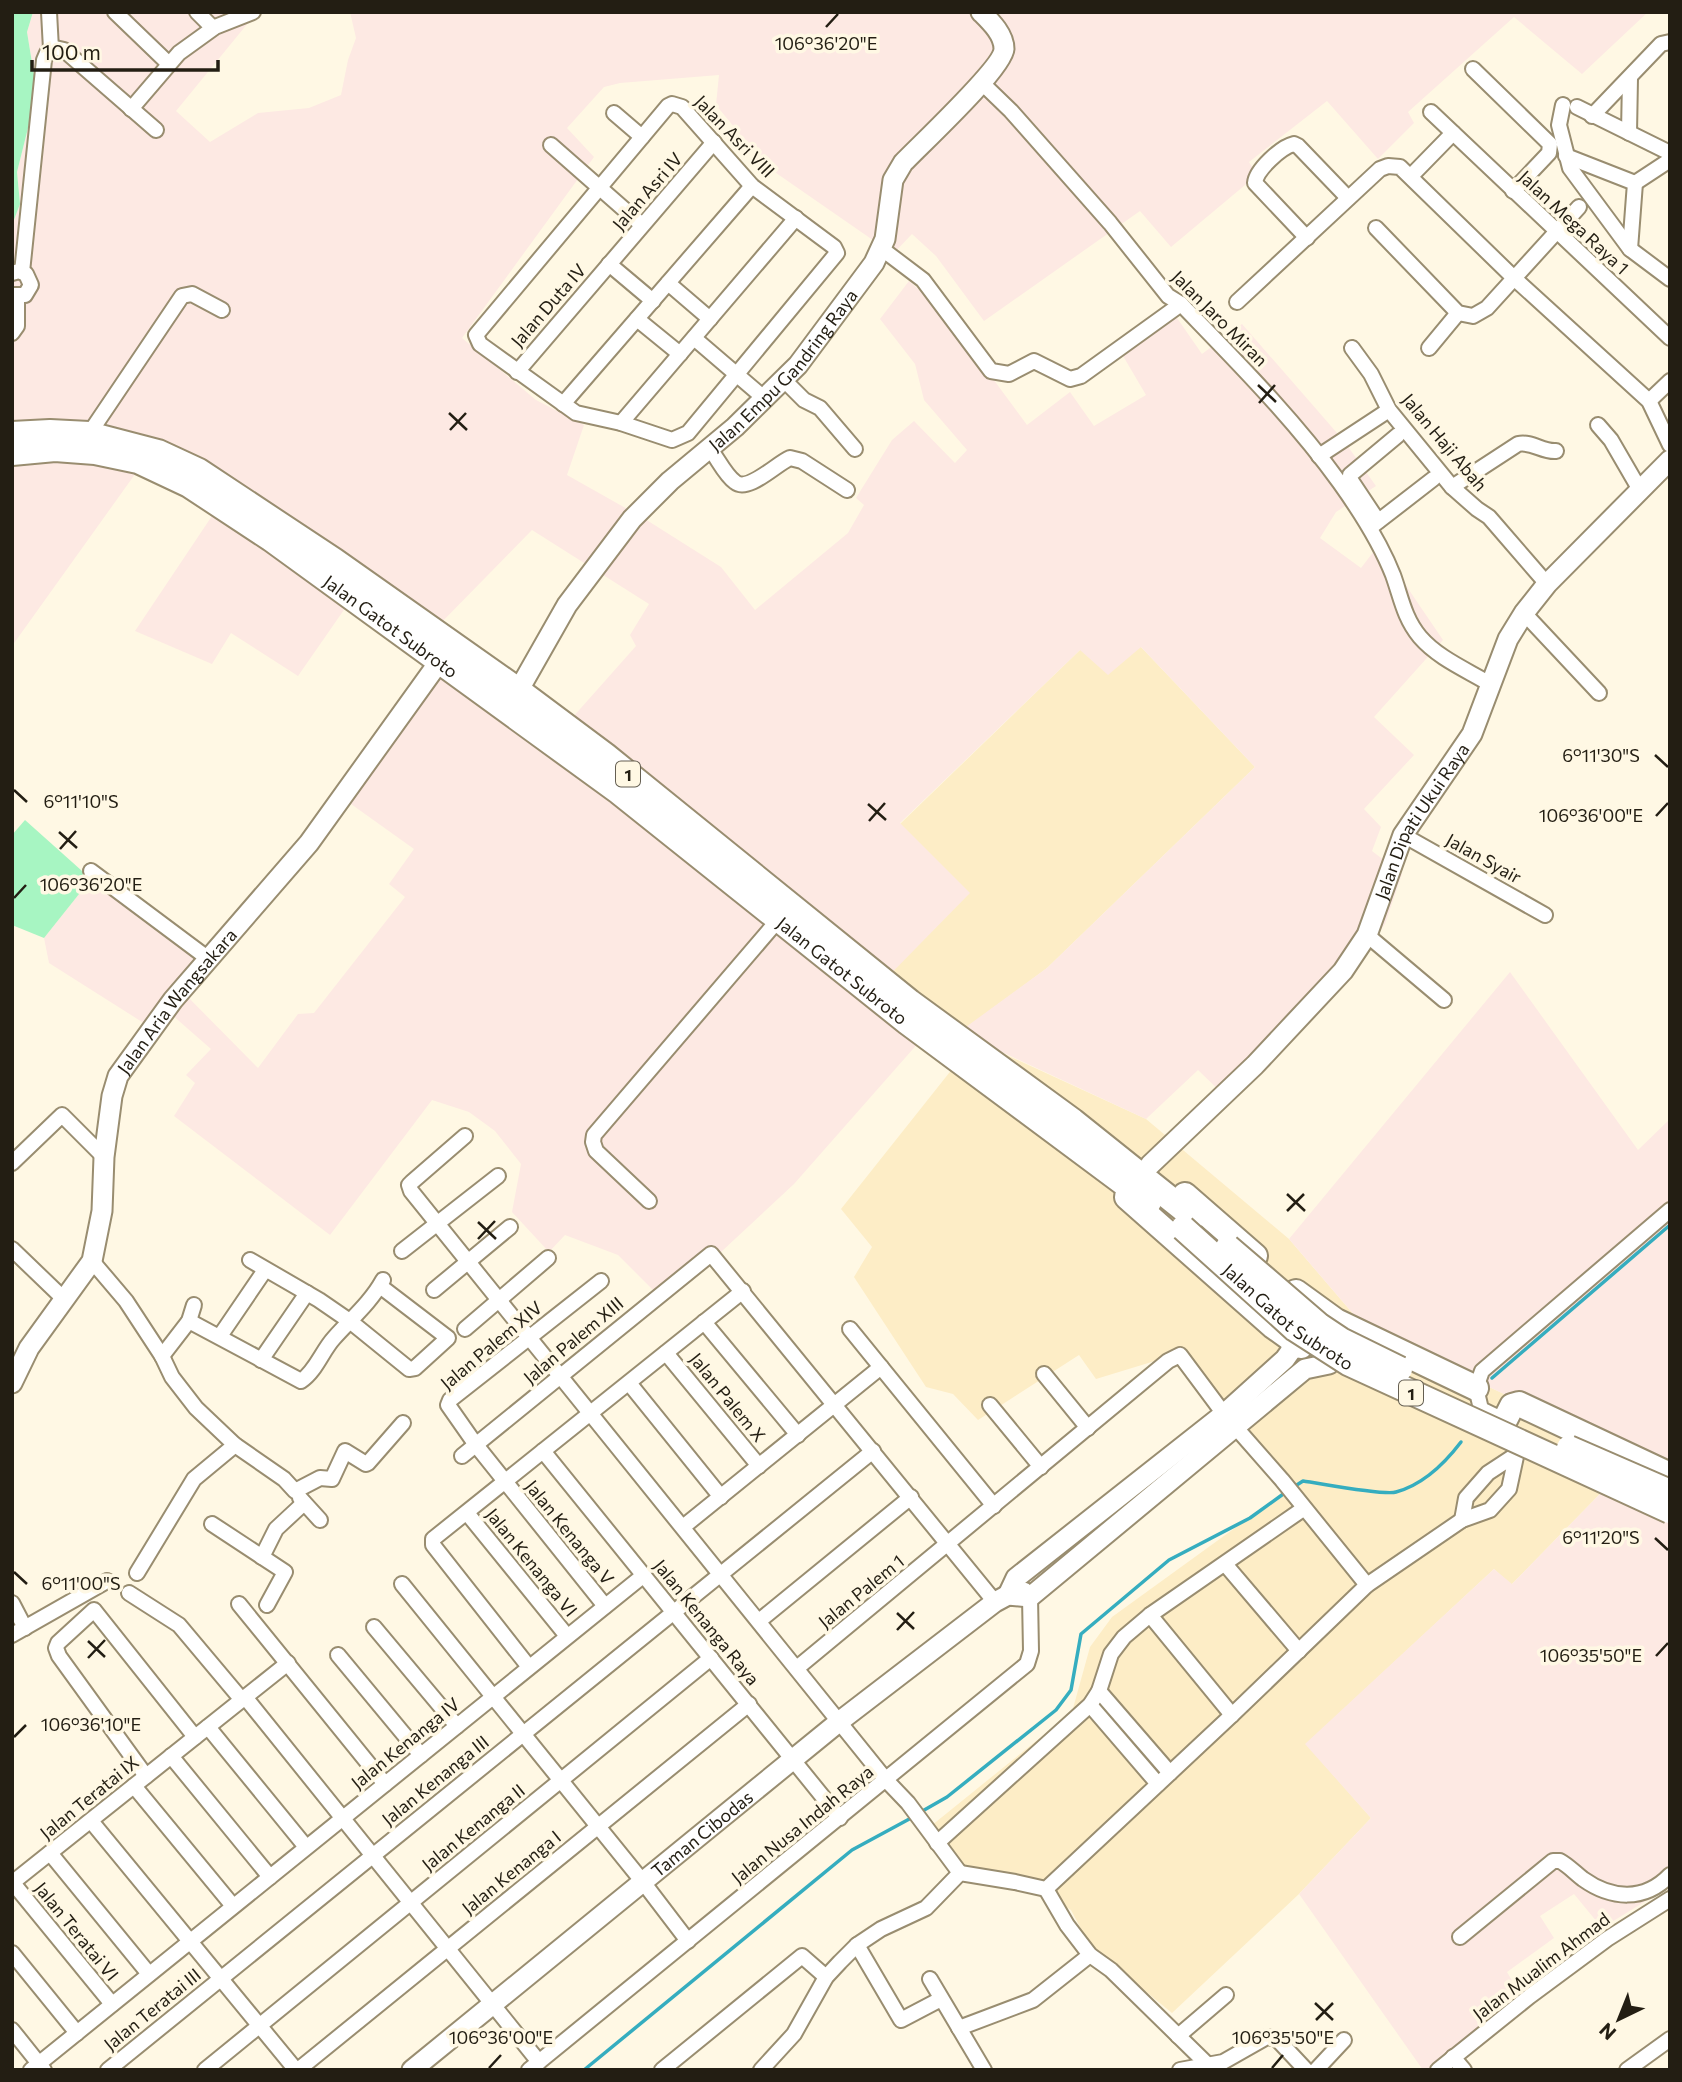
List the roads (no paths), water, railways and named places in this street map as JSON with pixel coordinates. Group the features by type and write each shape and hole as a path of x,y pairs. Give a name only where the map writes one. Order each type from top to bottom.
{"highway":[{"name":"Jalan Gatot Subroto","path":"12,434 89,434 158,452 439,662 512,700 605,755 1106,1158 1320,1326 1341,1340 1670,1492"},
{"name":"Jalan Gatot Subroto","path":"12,453 55,449 95,452 138,461 194,478 335,561 512,700 619,792 907,1023 1106,1158"},
{"path":"1106,1158 1150,1164 1313,1306 1478,1399 1474,1420 1451,1420"},
{"path":"1106,1158 1126,1196 1293,1341 1329,1364 1670,1525"},
{"name":"Jalan Gatot Subroto","path":"1188,1223 1295,1329 1348,1363 1670,1511"},
{"path":"1505,1420 1512,1406 1519,1404 1670,1475"}],"street":[{"path":"12,333 17,326 15,296 28,292 31,285 29,277 17,272 44,60 51,49 49,12"},
{"path":"115,12 169,64"},
{"path":"197,12 213,28"},
{"path":"131,109 179,53 213,28 253,12"},
{"name":"Jalan Empu Gandring Raya","path":"512,700 567,606 624,528 655,495 710,449 783,379 819,338 882,249 893,180 902,163 981,82 1000,58 1004,48 994,25 981,12"},
{"path":"1592,116 1661,44 1670,42"},
{"path":"51,49 59,47 64,50 156,130"},
{"path":"1473,69 1550,144 1549,153 1513,191"},
{"path":"1629,133 1630,78"},
{"name":"Jalan Jaro Miran","path":"981,82 1011,111 1110,223 1168,296 1181,304 1256,382 1374,524 1407,619 1419,636 1431,649 1490,684"},
{"name":"Jalan Asri VIII","path":"642,137 668,106 675,104 682,107 752,186 834,247 837,253 738,375"},
{"path":"1670,152 1570,106 1559,117 1570,168 1630,249 1670,279"},
{"name":"Jalan Mega Raya 1","path":"1431,112 1670,338"},
{"path":"614,113 642,137 477,332 477,342 576,413 621,423 672,440 684,437 738,375"},
{"path":"1411,176 1453,133"},
{"name":"Jalan Asri IV","path":"609,264 714,142"},
{"path":"1307,239 1255,183 1256,175 1284,148 1294,144 1348,198"},
{"path":"551,145 642,225"},
{"path":"1566,156 1634,183"},
{"path":"1634,183 1670,160"},
{"path":"1237,302 1380,169 1388,166 1399,167 1514,278 1649,401 1670,445"},
{"path":"1630,249 1634,183"},
{"path":"563,404 752,186"},
{"path":"1376,228 1458,313 1473,316 1480,313 1579,207"},
{"path":"621,423 796,219"},
{"path":"882,249 923,280 991,371 1009,374 1034,361 1070,379 1081,376 1181,304"},
{"path":"609,264 653,301"},
{"name":"Jalan Duta IV","path":"517,372 609,264"},
{"path":"668,283 710,319"},
{"path":"89,434 182,296 192,294 222,310"},
{"path":"1429,348 1458,313"},
{"path":"637,319 680,354"},
{"path":"694,338 764,398"},
{"name":"Jalan Haji Abah","path":"1352,348 1371,374 1389,410 1452,486 1489,517 1547,584"},
{"path":"783,379 804,400 820,408 855,449"},
{"path":"1649,401 1670,381"},
{"path":"1319,456 1389,410"},
{"path":"1598,425 1611,440 1640,490"},
{"path":"1398,435 1350,475 1374,524 1433,479"},
{"path":"1452,486 1518,444 1530,443 1543,451 1556,451"},
{"path":"710,449 733,481 742,486 750,484 790,458 802,461 847,490"},
{"name":"Jalan Dipati Ukui Raya","path":"1150,1164 1199,1120 1316,1002 1343,971 1367,935 1403,835 1472,734 1508,639 1524,613 1547,584 1670,460"},
{"path":"1524,613 1599,694"},
{"name":"Jalan Aria Wangsakara","path":"12,1383 29,1348 92,1261 102,1211 104,1157 112,1096 118,1076 173,1000 309,843 439,662"},
{"name":"Jalan Syair","path":"1403,835 1545,915"},
{"path":"91,871 210,960"},
{"path":"649,1201 596,1152 594,1135 779,919"},
{"path":"1367,935 1444,1000"},
{"path":"12,1163 62,1115 104,1157"},
{"path":"464,1136 409,1185 411,1191 886,1780 908,1803 960,1874 1046,1889 1067,1925 1090,1955 1111,1970 1208,2065"},
{"path":"402,1251 498,1176"},
{"path":"1046,1889 1367,1585 1462,1520 1490,1510 1509,1489 1521,1440 1518,1431 1478,1399 1481,1374 1489,1364 1670,1210"},
{"path":"434,1290 510,1227"},
{"path":"12,1249 65,1300"},
{"name":"Jalan Palem XIII","path":"461,1456 710,1254 743,1291"},
{"path":"465,1329 548,1258"},
{"path":"189,1321 301,1381 308,1377 332,1340 351,1322 382,1283 447,1337 446,1342 415,1368 409,1369 351,1322 250,1260"},
{"path":"92,1261 126,1301 162,1356 172,1377 196,1408 235,1445 284,1479 320,1520"},
{"path":"220,1336 265,1270"},
{"name":"Jalan Palem XIV","path":"505,1482 449,1407 448,1401 601,1281"},
{"path":"529,1667 433,1544 434,1538 743,1291 949,1544 1006,1592 1030,1597 1229,1421 1285,1359 1293,1341"},
{"path":"261,1360 307,1293"},
{"path":"162,1356 189,1321 194,1304"},
{"path":"704,1322 798,1435"},
{"path":"850,1329 994,1506"},
{"name":"Jalan Palem X","path":"666,1353 759,1466"},
{"name":"Jalan Palem 1","path":"797,1668 1168,1362 1180,1355 1229,1421"},
{"path":"1229,1421 1305,1369 1329,1364"},
{"path":"683,1527 881,1367"},
{"path":"1044,1374 1088,1429"},
{"path":"629,1383 721,1497"},
{"path":"990,1405 1041,1467"},
{"path":"1229,1421 1282,1480 1367,1585"},
{"name":"Taman Cibodas","path":"412,2070 840,1721 1229,1421"},
{"path":"295,1491 320,1478 332,1479 345,1451 368,1463 403,1423"},
{"path":"137,1573 194,1479 235,1445"},
{"name":"Jalan Kenanga Raya","path":"543,1451 840,1818"},
{"name":"Jalan Kenanga III","path":"221,1978 873,1451"},
{"path":"1462,1520 1466,1498 1488,1473 1517,1452"},
{"name":"Jalan Kenanga V","path":"505,1482 605,1606"},
{"path":"759,1621 911,1497"},
{"path":"262,1557 276,1529 304,1503"},
{"path":"937,1843 1090,1705 1099,1691 1111,1654 1124,1637 1150,1615 1225,1564 1300,1504"},
{"name":"Jalan Kenanga VI","path":"467,1513 567,1636"},
{"path":"212,1524 285,1572 267,1605"},
{"path":"1225,1564 1298,1651"},
{"name":"Jalan Kenanga IV","path":"38,2068 112,2004 644,1575"},
{"path":"12,1603 18,1632 107,1581"},
{"path":"402,1584 688,1941"},
{"path":"129,1593 179,1625 244,1698 493,2004 534,2066"},
{"name":"Jalan Nusa Indah Raya","path":"534,2066 1027,1664 1031,1651 1030,1597"},
{"path":"239,1604 385,1784"},
{"path":"146,1776 59,1656 56,1648 58,1643 94,1610 195,1737"},
{"path":"1150,1615 1232,1715"},
{"path":"374,1627 457,1726"},
{"path":"338,1656 421,1755"},
{"name":"Jalan Kenanga II","path":"205,2070 711,1658"},
{"name":"Jalan Teratai IX","path":"12,1883 288,1663"},
{"path":"1099,1691 1170,1773"},
{"name":"Jalan Kenanga I","path":"297,2070 749,1704"},
{"path":"1090,1705 1158,1784"},
{"path":"208,1727 306,1847"},
{"path":"171,1756 270,1877"},
{"path":"134,1786 233,1906"},
{"path":"91,1821 297,2070"},
{"path":"50,1853 149,1974"},
{"path":"1460,1937 1553,1861 1560,1861 1599,1889 1615,1895 1648,1891 1670,1875"},
{"path":"761,2069 794,2034 826,1977 858,1945 881,1929 926,1909 960,1874"},
{"name":"Jalan Teratai VI","path":"12,1883 112,2004"},
{"name":"Jalan Mualim Ahmad","path":"1438,2070 1508,2012 1607,1939 1670,1899"},
{"path":"858,1945 900,2018 904,2020 941,1999"},
{"path":"12,1953 77,2033"},
{"path":"959,2028 1033,2000 1090,1955"},
{"path":"662,2070 800,1957 806,1958 826,1977"},
{"name":"Jalan Teratai III","path":"108,2070 221,1978"},
{"path":"930,1979 984,2070"},
{"path":"1178,2036 1226,1995"},
{"path":"12,2030 38,2068"},
{"path":"1180,2070 1223,2062 1266,2037 1277,2039 1306,2070"},
{"path":"1627,2070 1670,2039"},
{"path":"1315,2070 1344,2040"},
{"path":"1648,2056 1657,2070"},
{"path":"1453,2057 1464,2070"}],"waterway":[{"path":"1492,1378 1670,1225"},
{"path":"1292,1488 1303,1481 1366,1491 1396,1492 1406,1489 1432,1472 1461,1442"},
{"path":"919,1813 947,1797 1056,1710 1071,1690 1081,1634 1169,1560 1250,1518 1286,1492"},
{"path":"584,2070 852,1850 913,1817"}]}
